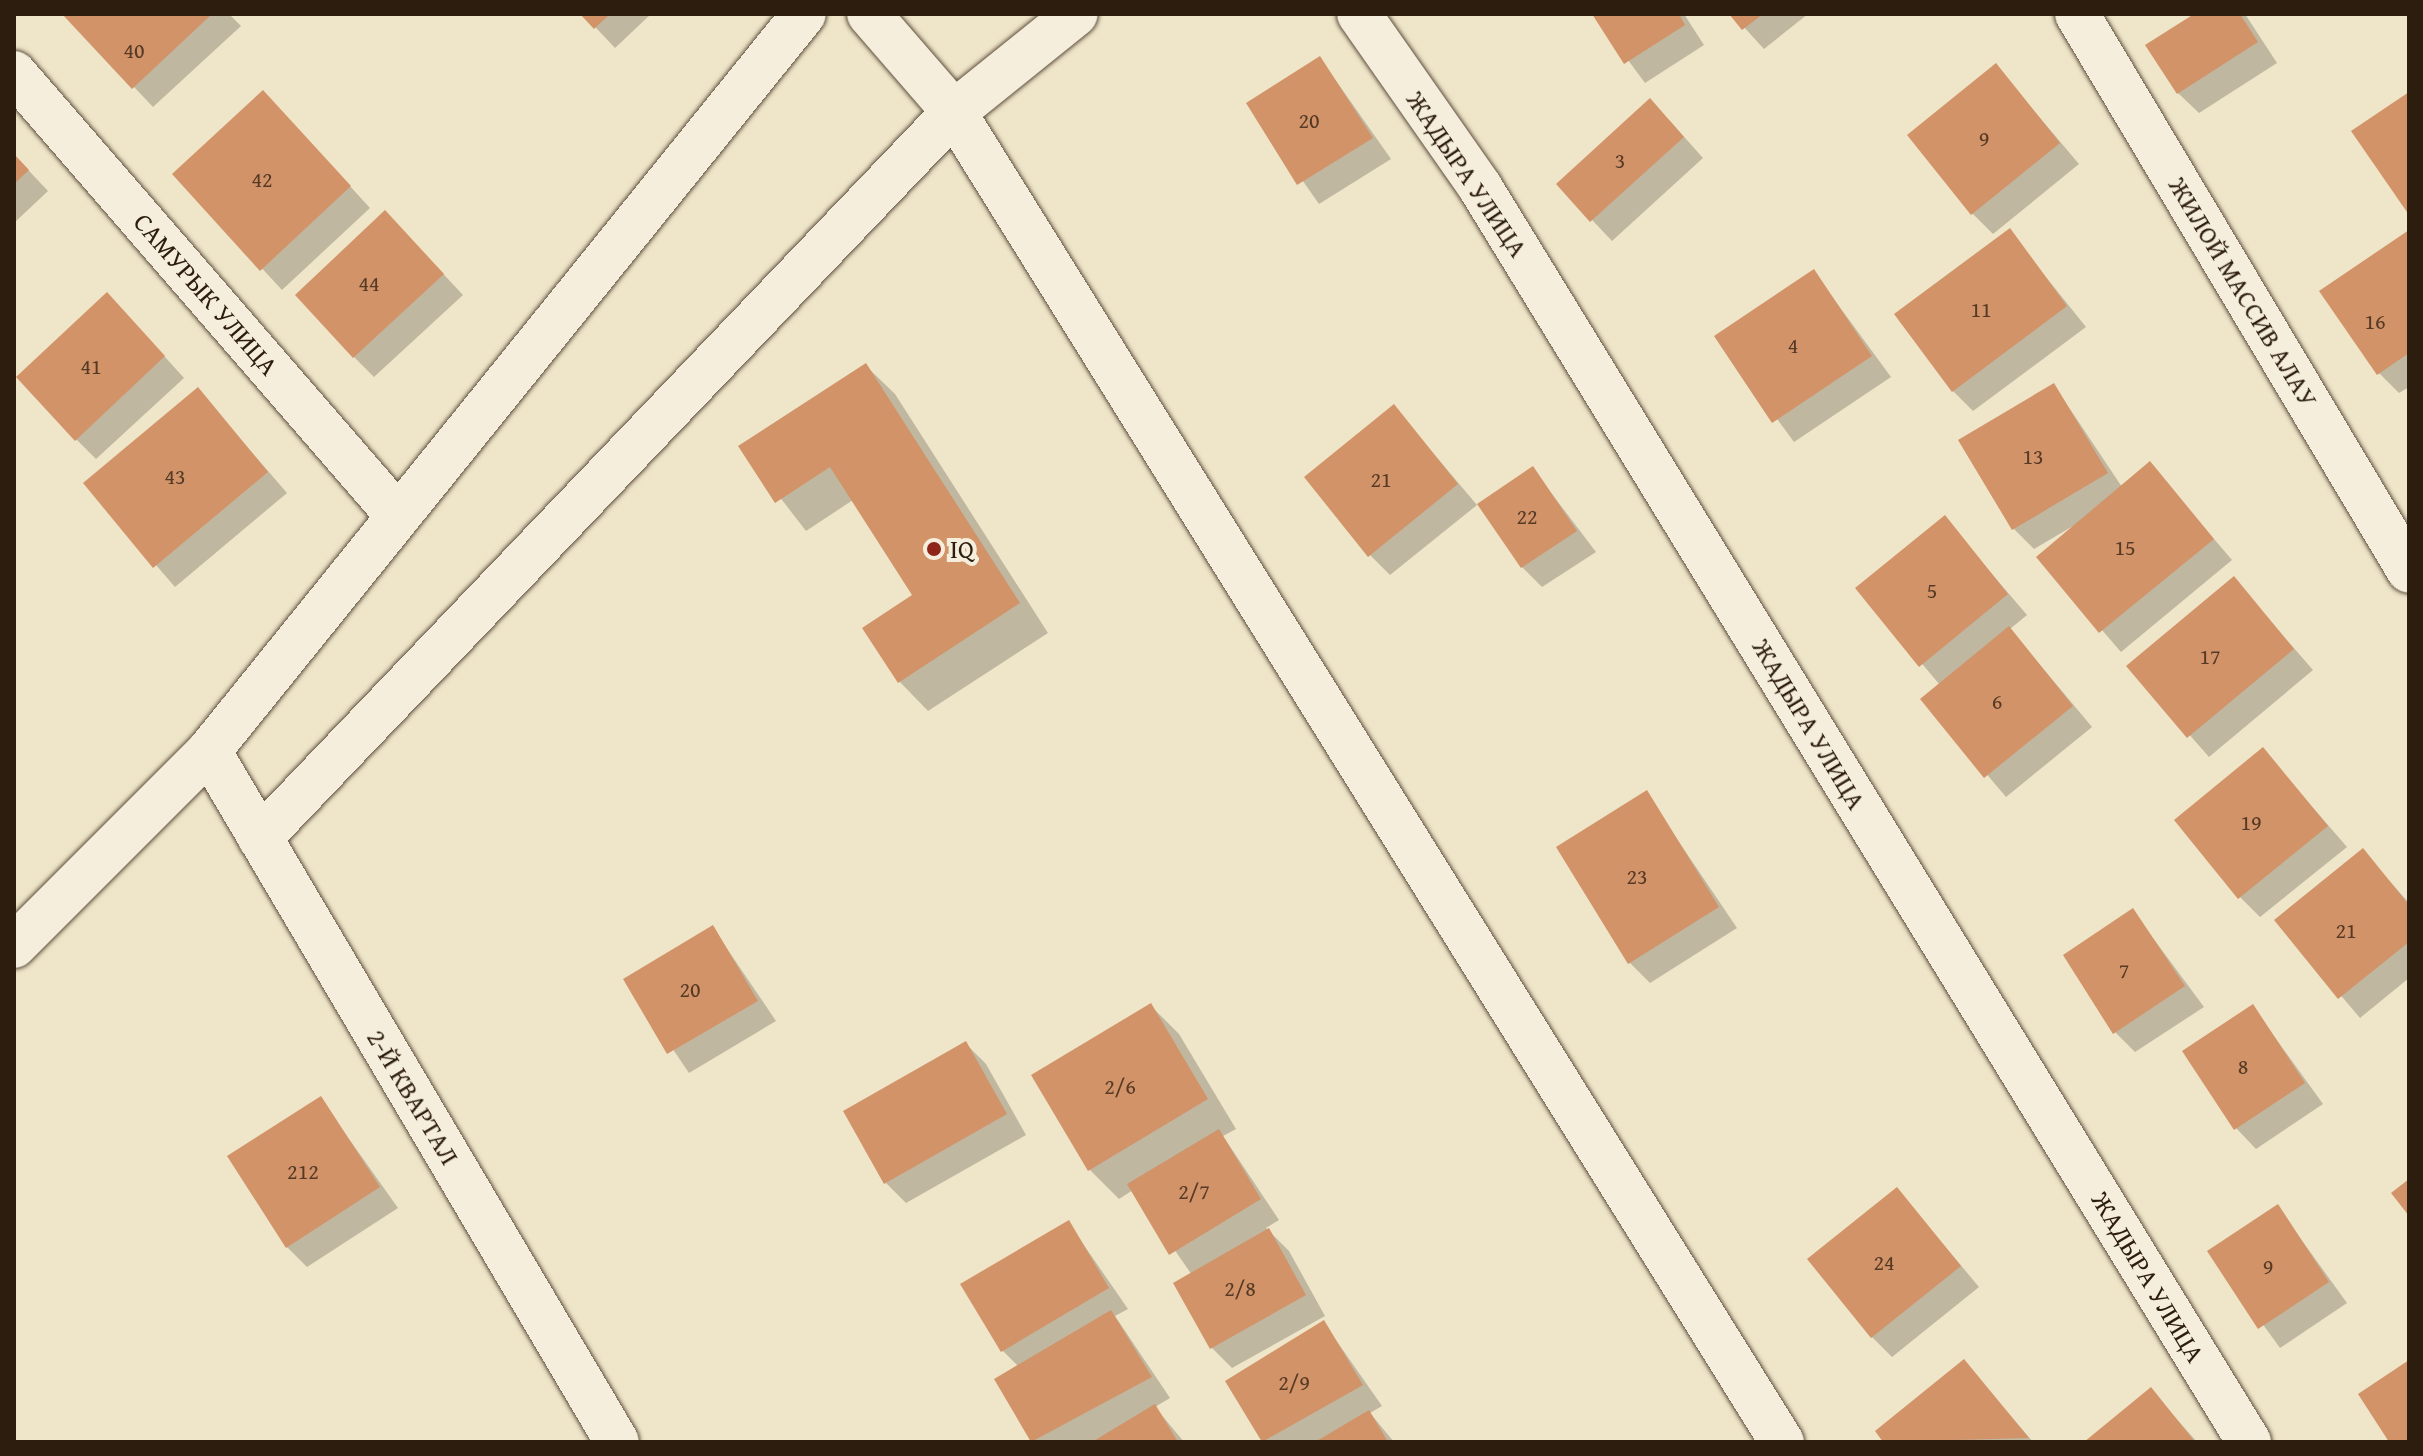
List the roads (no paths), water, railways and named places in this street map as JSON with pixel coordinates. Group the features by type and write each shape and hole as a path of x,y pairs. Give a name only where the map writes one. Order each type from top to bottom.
{"street":[{"path":"14,946 209,751 804,14"},
{"path":"869,14 954,112 1782,1442"},
{"path":"260,838 954,112 1076,14"},
{"name":"ЖАДЫРА УЛИЦА","path":"1359,14 1480,187 2249,1442"},
{"name":"ЖИЛОЙ МАССИВ АЛАУ","path":"2077,14 2409,571"},
{"name":"САМУРЫК УЛИЦА","path":"14,73 397,515"},
{"name":"2-Й КВАРТАЛ","path":"209,751 617,1442"}],"place":[{"name":"IQ","path":"934,549"}]}
